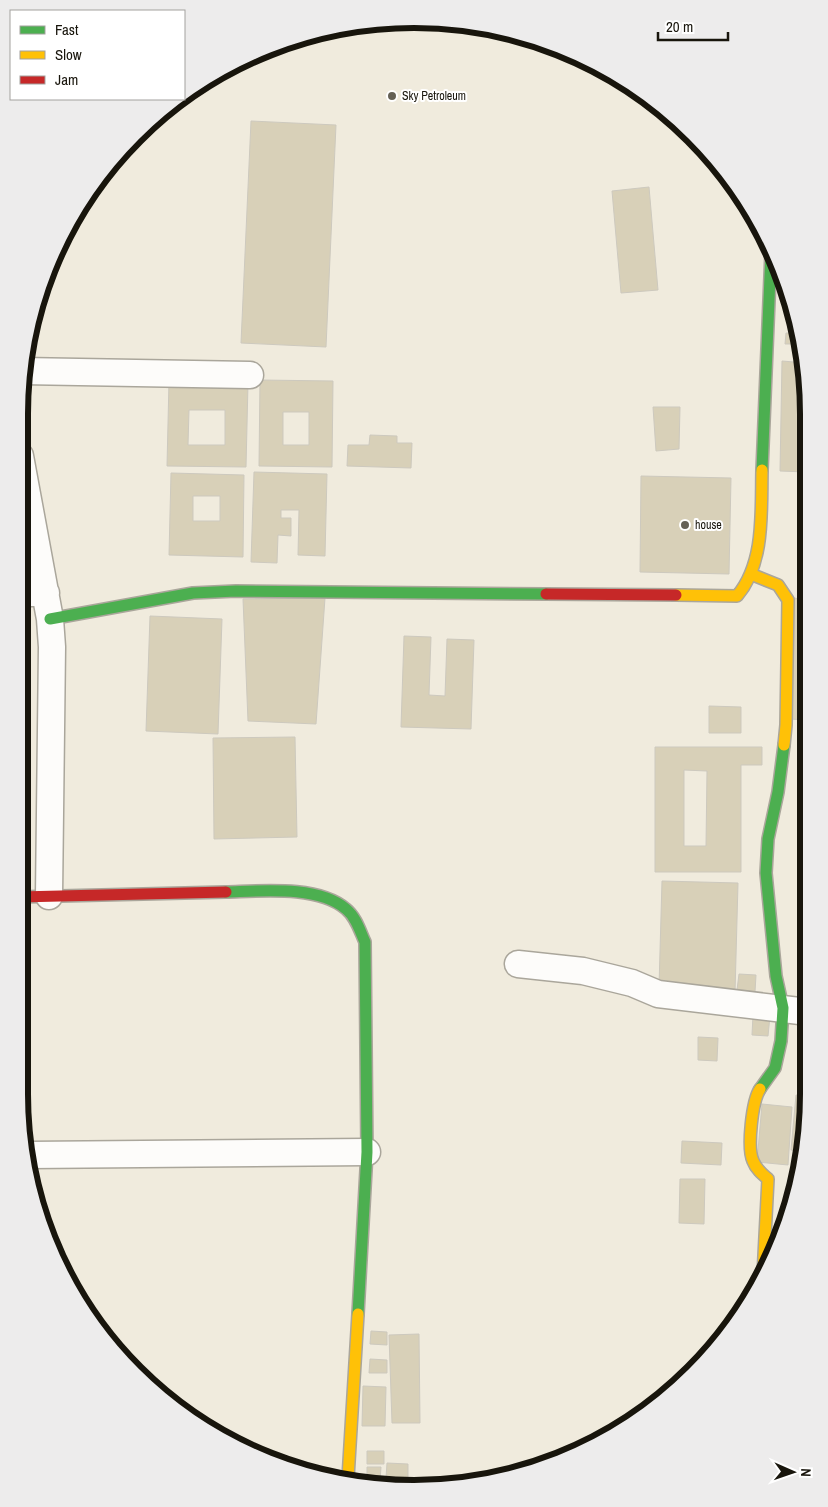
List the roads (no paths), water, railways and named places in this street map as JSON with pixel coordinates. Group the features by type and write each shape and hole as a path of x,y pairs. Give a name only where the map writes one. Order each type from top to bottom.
{"street":[{"path":"50,619 193,593 236,591 737,596 745,588 753,574 761,503 770,265"},
{"path":"30,371 250,374"},
{"path":"28,498 46,593 52,647 49,896"},
{"path":"753,574 778,585 788,600 786,725 778,792 768,839 766,873 776,976 796,1010"},
{"path":"28,592 46,593"},
{"path":"28,897 276,892 317,895 345,908 354,918 365,942 367,972 367,1152 348,1473"},
{"path":"518,964 583,971 632,983 658,994 796,1010"},
{"path":"763,1259 769,1192 768,1179 759,1171 752,1160 752,1130 756,1095 775,1068 781,1041 796,1010"},
{"path":"33,1155 367,1152"}],"place":[{"name":"Sky Petroleum","path":"392,96"},
{"name":"house","path":"685,525"}]}
